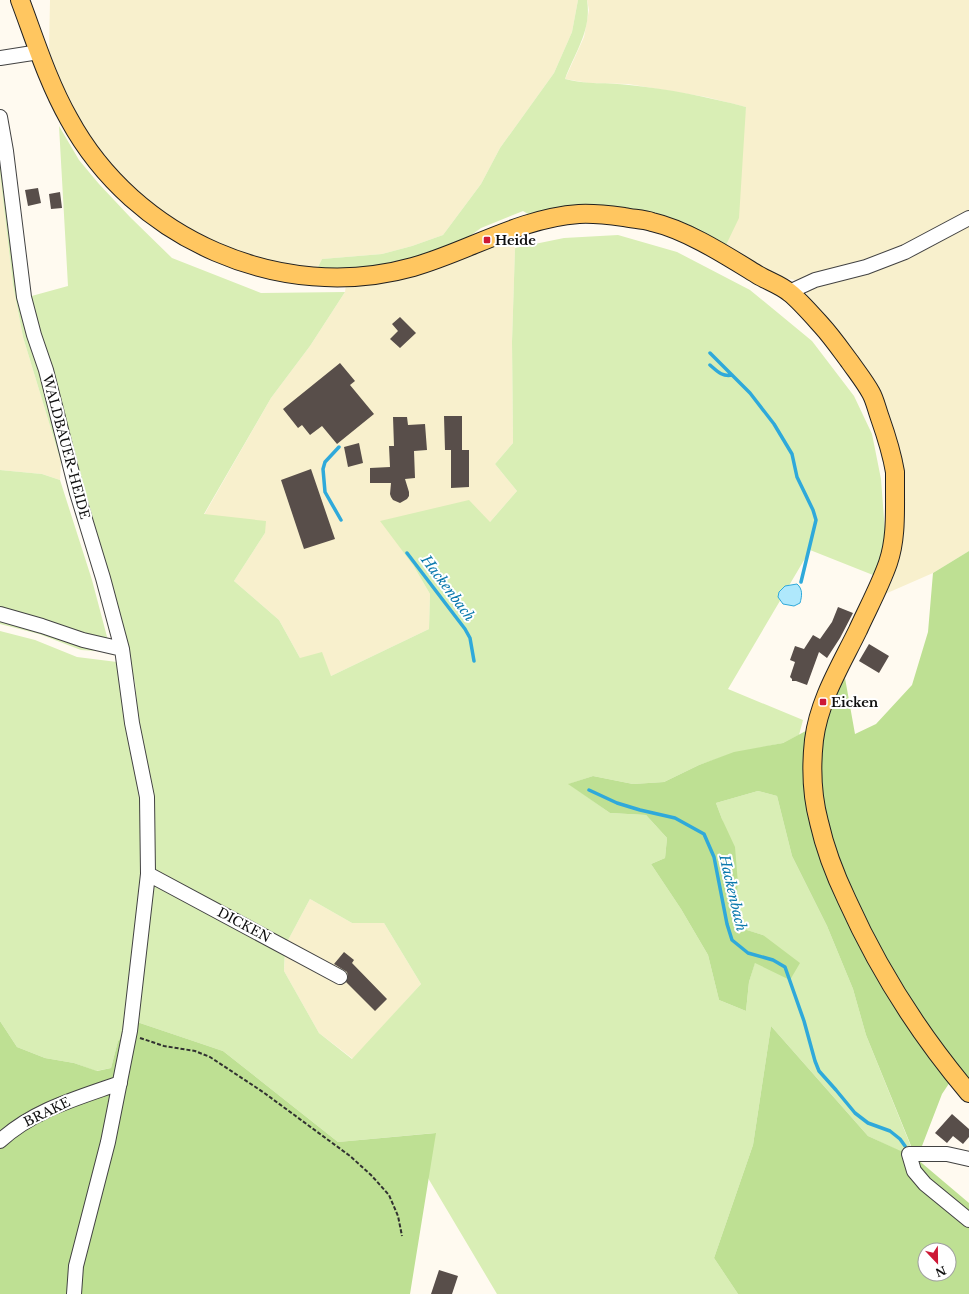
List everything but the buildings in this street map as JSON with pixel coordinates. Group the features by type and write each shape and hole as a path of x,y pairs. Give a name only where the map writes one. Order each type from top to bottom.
{"main road":[{"path":"20,0 55,91 70,121 87,148 105,172 126,194 150,214 180,234 205,248 235,260 266,269 308,276 347,278 369,276 412,267 441,258 513,229 549,218 574,214 596,213 653,222 679,231 722,252 789,292 825,330 872,394 895,472 894,531 890,559 822,702 814,737 813,770 818,821 825,846 839,884 868,944 918,1025 969,1093"}],"street":[{"path":"0,58 39,52"},
{"name":"WALDBAUER-HEIDE","path":"0,117 7,158 24,297 34,335 46,370 77,493 103,578 122,649 132,723 147,797 148,874 130,1035 108,1142 76,1266 74,1294"},
{"path":"789,292 815,280 866,267 905,252 969,218"},
{"path":"0,614 83,640 122,649"},
{"name":"DICKEN","path":"148,874 340,977"},
{"name":"BRAKE","path":"0,1141 12,1130 56,1105 120,1083"},
{"path":"969,1158 947,1154 909,1154 914,1171 925,1184 969,1220"}],"path":[{"path":"130,1035 164,1046 196,1051 210,1057 263,1092 350,1156 371,1175 389,1195 398,1216 402,1236"}],"shaded area":[{"path":"50,0 578,0 572,32 554,73 500,148 481,184 443,235 412,246 382,254 322,259 317,269 294,269 234,253 183,228 119,178 77,118 62,85 49,50"},
{"path":"587,0 969,0 969,551 933,573 885,594 893,579 896,558 886,435 807,297 807,290 863,268 795,280 784,278 765,279 721,252 746,107 706,97 628,84 588,83 565,79 584,37 589,10"},
{"path":"0,174 13,285 23,337 61,462 60,480 42,474 0,470"},
{"path":"507,232 515,248 512,342 513,443 495,464 517,491 490,522 413,565 430,594 429,629 331,676 300,658 279,620 234,581 265,533 204,515 271,398 310,346 345,292 347,277"},
{"path":"310,899 352,923 384,923 421,984 353,1059 319,1033 284,971 286,944"}],"green space":[{"path":"578,0 587,0 587,21 582,41 565,79 581,82 621,84 674,91 746,107 739,218 726,245 688,226 650,213 614,206 584,205 528,214 523,211 481,228 463,241 421,257 355,269 317,269 322,259 382,254 412,246 443,235 481,184 500,148 554,73 572,32"},
{"path":"59,126 79,160 99,184 172,258 261,293 345,292 310,346 271,398 204,514 266,521 265,533 234,581 279,620 300,658 322,652 331,676 429,629 430,594 413,565 380,521 469,500 490,522 517,491 495,464 513,443 512,342 515,248 564,238 618,235 677,252 750,290 812,341 854,396 872,434 881,479 885,532 878,577 810,550 728,689 803,720 799,735 783,743 734,753 699,765 664,782 633,784 593,776 569,784 610,813 646,815 667,838 665,858 651,864 681,909 708,955 719,1000 746,1011 749,982 755,962 790,979 763,935 733,926 738,884 722,819 716,803 758,791 777,796 792,856 827,926 853,989 866,1035 916,1159 868,1136 771,1026 753,1145 714,1258 738,1294 497,1294 428,1178 435,1133 338,1142 223,1051 134,1021 152,882 285,951 284,971 319,1033 352,1059 421,984 384,923 352,923 310,899 286,944 157,875 153,868 135,683 109,574 28,297 68,286"},
{"path":"0,139 9,198 65,463 61,462 23,337 13,285 0,174"},
{"path":"0,470 42,474 60,480 92,580 111,652 81,650 39,634 0,624"},
{"path":"969,551 969,1081 950,1082 942,1094 917,1159 969,1203 969,1294 738,1294 714,1258 753,1145 771,1026 868,1136 916,1158 866,1035 853,989 827,926 792,856 777,796 758,791 716,803 735,847 738,884 734,926 763,935 800,963 790,980 755,963 749,982 746,1011 719,1000 708,955 681,909 651,864 665,858 667,838 646,815 610,813 568,784 593,776 633,784 664,782 699,765 734,752 783,743 821,723 845,678 855,734 876,724 912,685 928,632 933,573"},
{"path":"0,631 35,640 77,657 117,662 142,795 144,873 125,1034 118,1041 111,1068 96,1071 74,1063 45,1058 17,1047 0,1021"},
{"path":"0,1021 17,1047 45,1058 74,1063 97,1071 111,1068 118,1041 137,1022 223,1051 338,1142 436,1133 410,1294 0,1294"}],"water":[{"path":"797,584 802,593 800,603 794,606 783,604 778,597 779,592 785,586"}],"waterway":[{"path":"710,353 750,393 774,424 792,454 797,477 813,510 816,520 801,582"},
{"path":"710,365 722,374 732,375"},
{"name":"Hackenbach","path":"339,447 325,462 323,469 325,492 341,520"},
{"name":"Hackenbach","path":"407,553 465,629 470,638 474,661"},
{"name":"Hackenbach","path":"589,790 617,803 675,818 704,834 714,857 727,924 732,940 748,953 773,960 785,967 804,1021 819,1071 855,1113 868,1123 890,1131 900,1139 905,1146"}],"place":[{"name":"Heide","path":"487,240"},
{"name":"Eicken","path":"823,702"}]}
